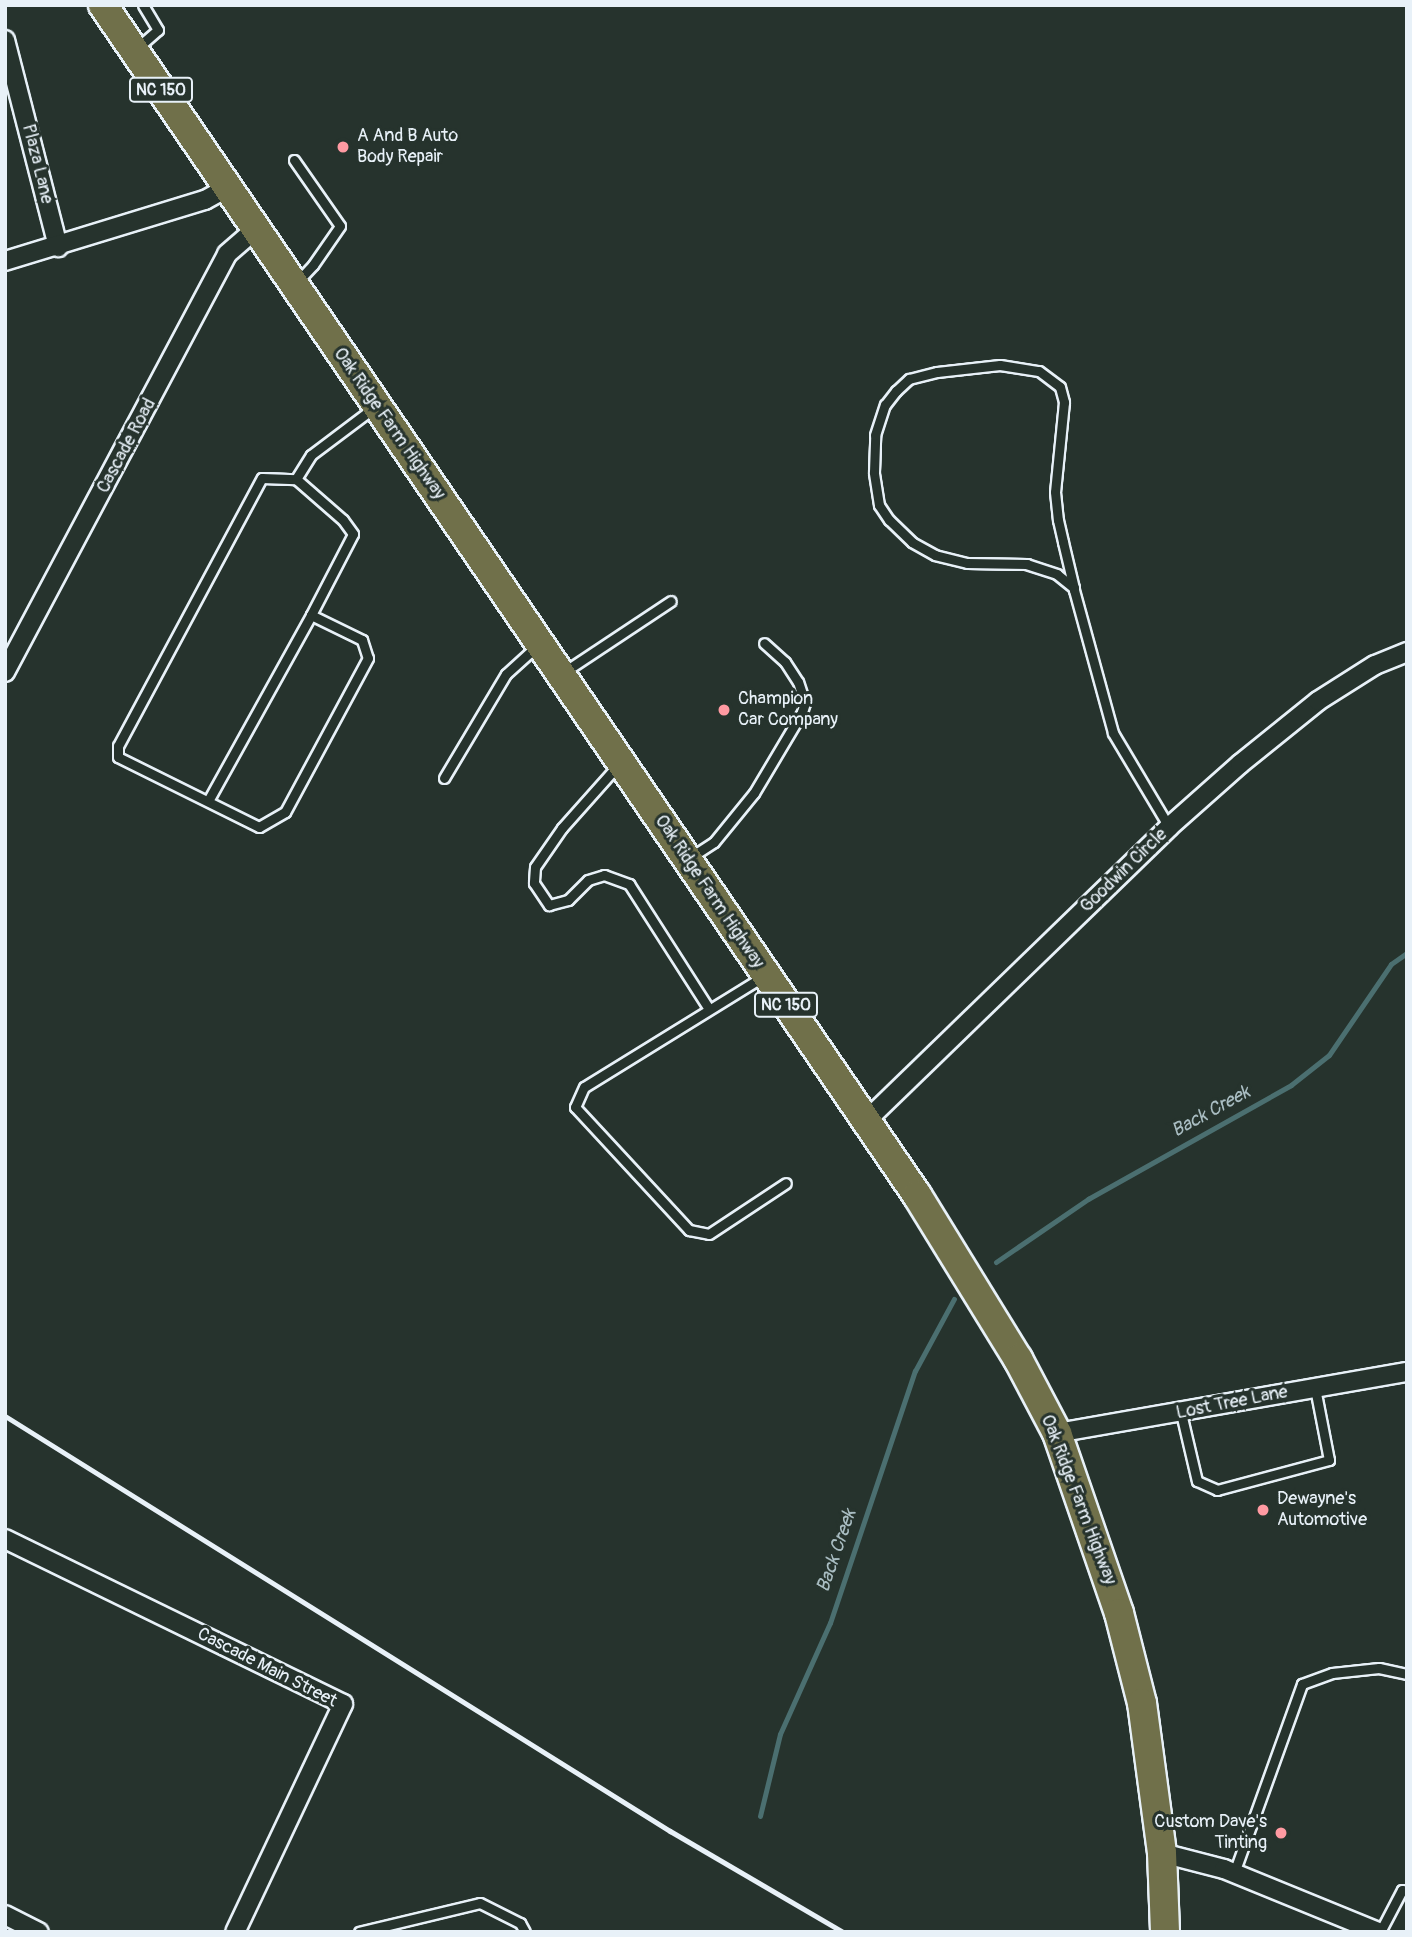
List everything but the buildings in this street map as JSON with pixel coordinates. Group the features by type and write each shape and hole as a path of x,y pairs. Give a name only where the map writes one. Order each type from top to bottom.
{"main road":[{"name":"Oak Ridge Farm Highway","path":"103,5 866,1121 993,1315 1057,1433 1094,1533 1119,1613 1142,1703 1162,1853 1165,1932"}],"street":[{"name":"Plaza Lane","path":"5,40 58,247"},
{"path":"5,261 205,200 228,187"},
{"name":"Cascade Road","path":"5,672 227,254 257,228"},
{"name":"Goodwin Circle","path":"866,1121 1169,827 1240,764 1318,701 1375,665 1407,652"},
{"name":"Lost Tree Lane","path":"1057,1433 1407,1372"},
{"name":"Cascade Main Street","path":"5,1539 343,1704 235,1932"},
{"path":"1162,1853 1234,1873 1379,1932"},
{"path":"5,1915 39,1932"}],"lane":[{"path":"135,51 158,30 143,5"},
{"path":"294,160 340,226 313,265 294,285"},
{"path":"1074,588 1057,574 1027,564 967,563 935,555 912,542 889,520 879,505 874,472 875,435 885,405 909,379 937,372 1000,365 1039,371 1059,387 1064,402 1055,492 1074,588 1113,733 1169,827"},
{"path":"296,479 311,455 377,406"},
{"path":"208,801 312,615 353,534 343,520 296,479 262,478 118,746 118,757 259,827 285,812 368,658 362,640 312,615"},
{"path":"560,674 671,601"},
{"path":"687,860 714,842 754,793 802,712 805,703 799,682 785,662 764,643"},
{"path":"444,778 506,674 540,644"},
{"path":"621,763 562,828 535,867 534,883 549,905 568,900 588,880 604,875 629,884 709,1009"},
{"path":"765,975 584,1087 575,1107 689,1230 709,1234 786,1183"},
{"path":"1181,1413 1197,1481 1217,1490 1329,1460 1315,1388"},
{"path":"1234,1873 1302,1684 1332,1673 1379,1668 1407,1674"},
{"path":"1379,1932 1402,1890 1407,1891"},
{"path":"359,1932 480,1903 520,1923 525,1932"}],"waterway":[{"name":"Back Creek","path":"996,1262 1088,1199 1291,1085 1329,1055 1391,964 1407,953"},
{"name":"Back Creek","path":"760,1816 780,1734 830,1623 915,1371 954,1299"}],"railway":[{"path":"5,1416 670,1831 843,1932"}],"place":[{"name":"A And B Auto Body Repair","path":"343,147"},
{"name":"Champion Car Company","path":"724,710"},
{"name":"Dewayne's Automotive","path":"1263,1510"},
{"name":"Custom Dave's Tinting","path":"1281,1833"}]}
